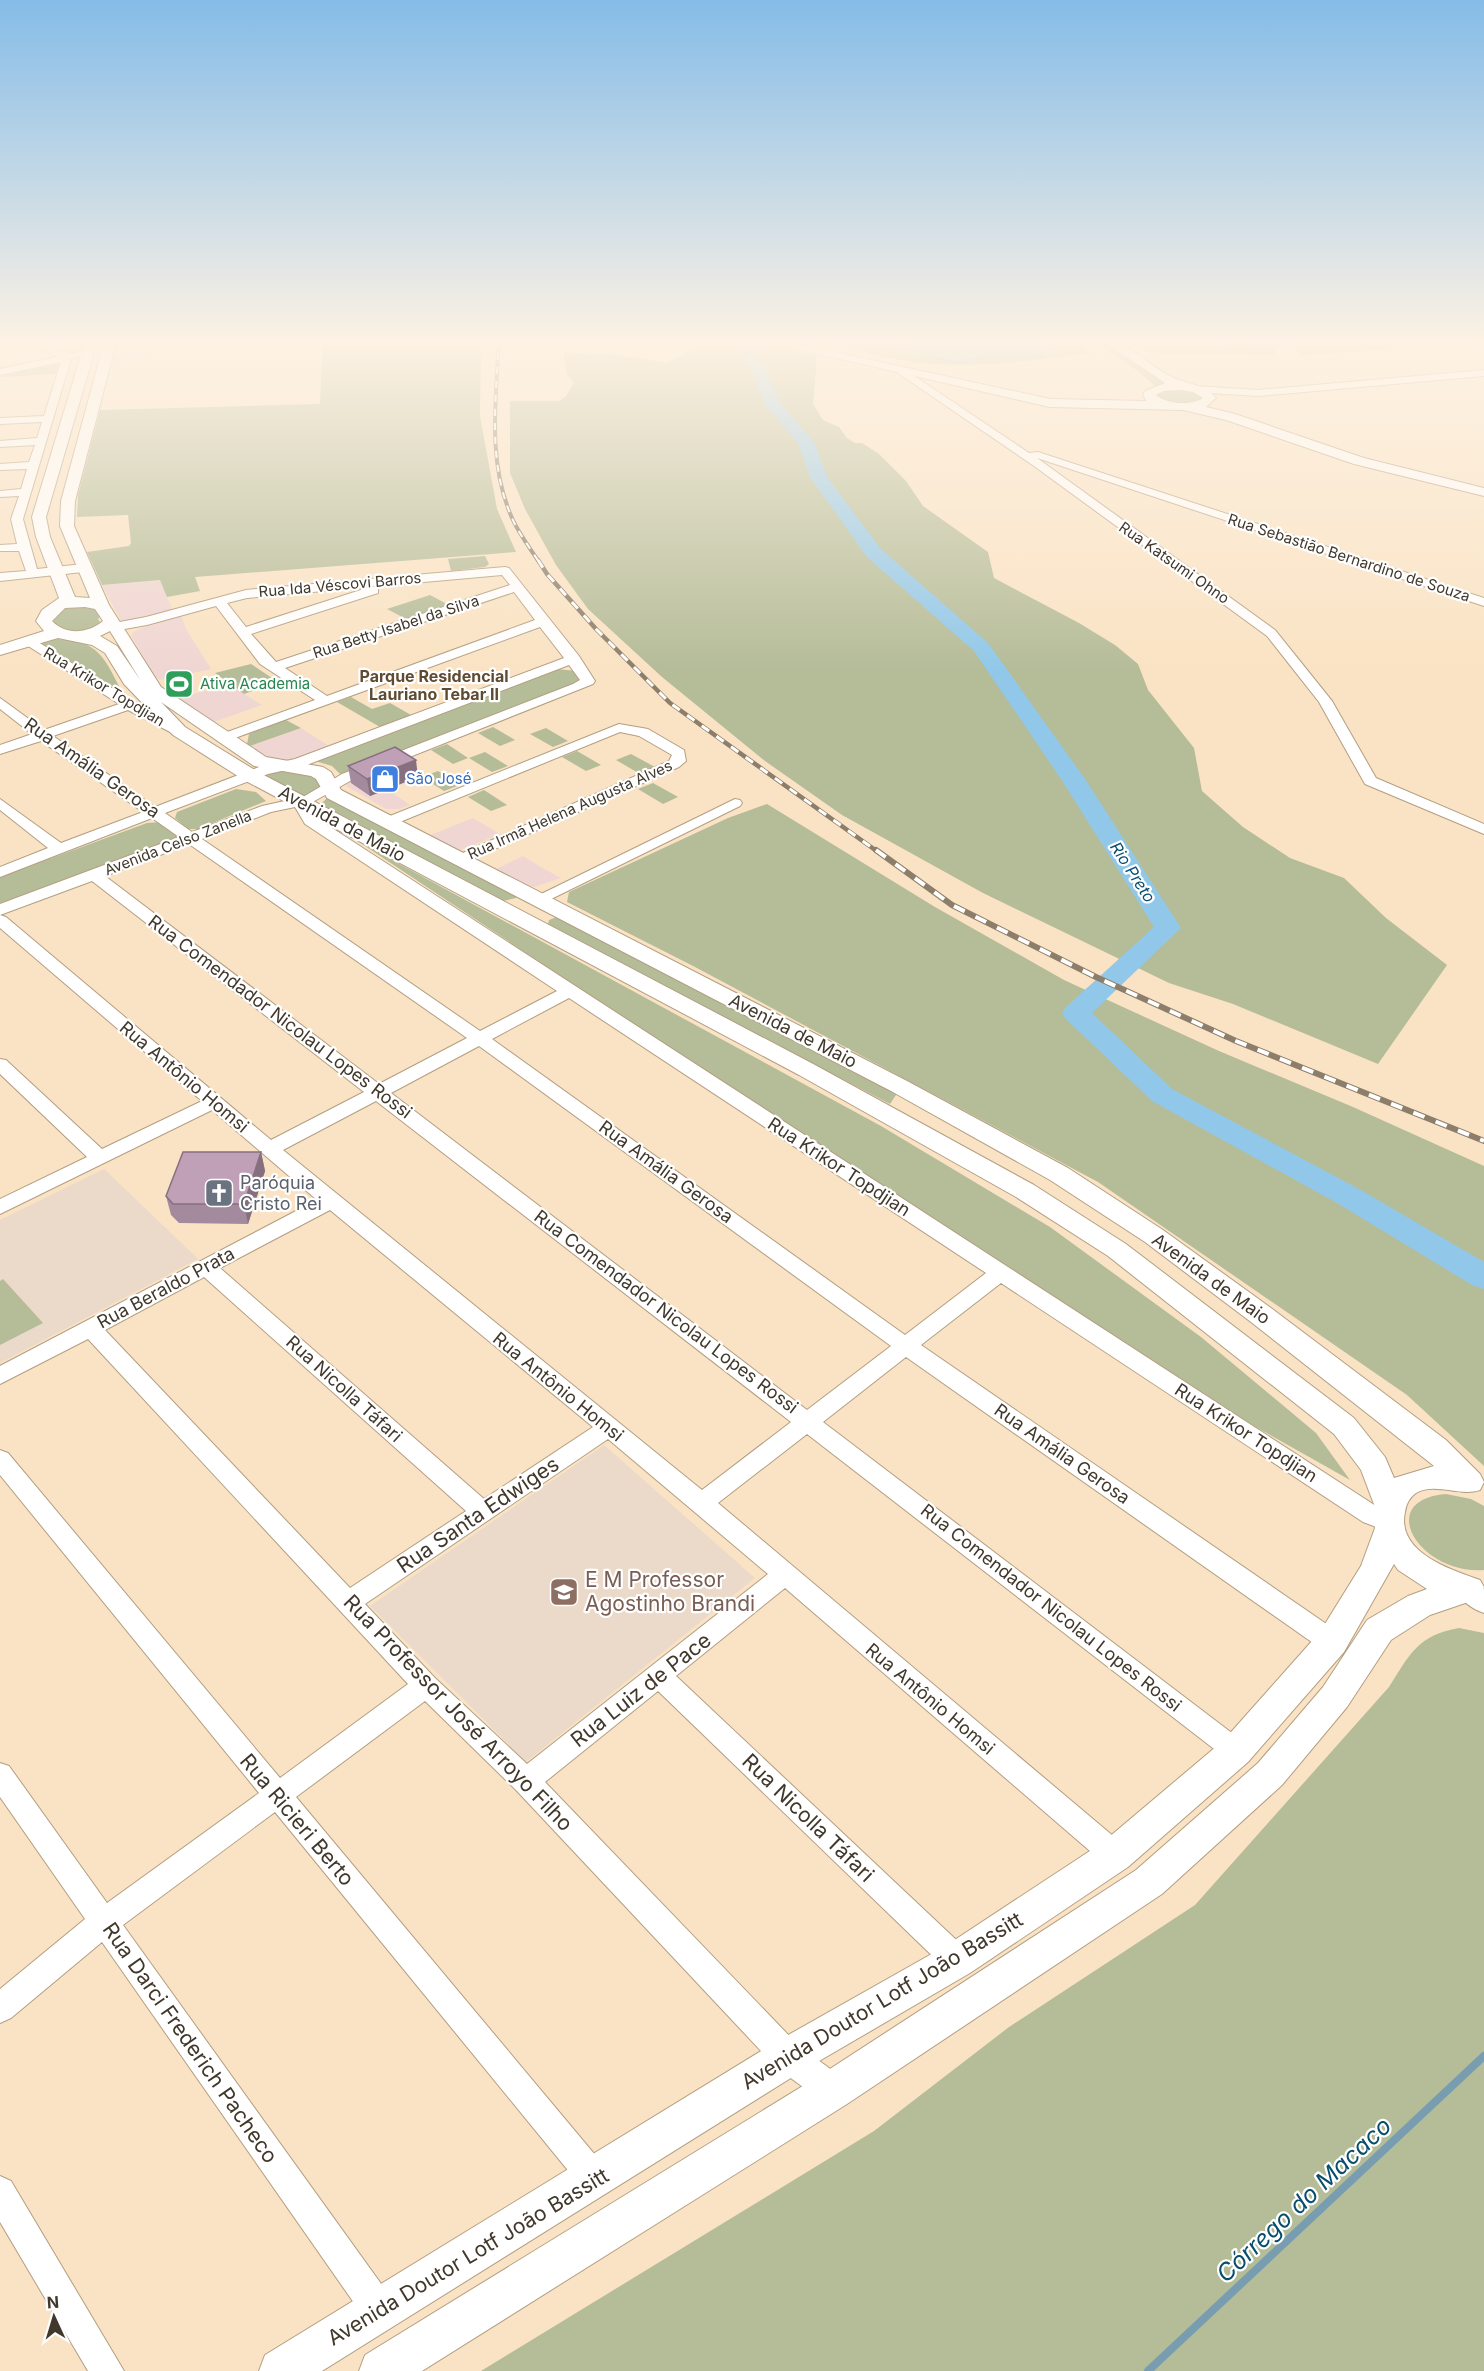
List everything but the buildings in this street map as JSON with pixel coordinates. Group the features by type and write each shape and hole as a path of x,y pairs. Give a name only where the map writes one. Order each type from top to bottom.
{"main road":[{"path":"60,450 39,517 43,537 67,598 64,604"},
{"path":"80,450 68,501 67,526 83,568 101,605"},
{"path":"1323,450 1484,492"},
{"path":"50,627 50,610 64,604 84,602 101,605"},
{"name":"Avenida de Maio","path":"101,605 155,690 261,762 316,771 324,776 334,794 899,1086 1059,1174 1154,1236 1261,1315 1435,1448 1476,1484"},
{"path":"0,650 30,641 50,627"},
{"path":"0,641 35,628 50,627 82,635 115,628"},
{"name":"Avenida de Maio","path":"82,635 98,641 111,650 130,680 179,731 251,776 817,1075 1025,1191 1116,1250 1344,1426 1374,1465 1388,1520 1402,1554 1424,1573 1478,1594"},
{"path":"491,903 547,903 536,927"},
{"path":"1388,1520 1395,1494 1418,1480 1444,1478 1476,1484"},
{"name":"Avenida Doutor Lotf João Bassitt","path":"281,2371 595,2179 788,2057 957,1960 1115,1855 1236,1751 1332,1642 1376,1570 1388,1520"},
{"path":"381,2371 833,2090 1149,1882 1270,1774 1335,1697 1379,1630 1419,1605 1478,1594"}],"street":[{"path":"38,450 26,492 12,520 32,571 40,574"},
{"name":"Rua Katsumi Ohno","path":"1015,450 1271,633 1325,701 1370,781 1484,829"},
{"name":"Rua Sebastião Bernardino de Souza","path":"1022,450 1484,603"},
{"path":"0,467 34,465"},
{"path":"0,494 26,492"},
{"path":"0,548 23,547"},
{"path":"0,578 83,568"},
{"name":"Rua Ida Véscovi Barros","path":"115,628 177,614 246,594 505,571 518,587"},
{"path":"243,633 407,579"},
{"path":"518,587 581,669"},
{"name":"Rua Betty Isabel da Silva","path":"275,667 518,587"},
{"path":"219,601 265,661 324,700"},
{"name":"Rua Ida Véscovi Barros","path":"115,628 177,614"},
{"path":"224,738 544,621"},
{"name":"Rua Krikor Topdjian","path":"30,641 135,708 179,731"},
{"name":"Avenida Celso Zanella","path":"0,872 251,776 287,765 550,668 581,669 578,687 347,777 301,803 267,809 0,910"},
{"name":"Rua Amália Gerosa","path":"0,702 42,735 480,1039 906,1346 1332,1642"},
{"path":"0,750 42,735 135,708"},
{"name":"Rua Irmã Helena Augusta Alves","path":"390,821 612,730 628,728 643,732 680,753 679,761 461,859"},
{"path":"0,803 59,849"},
{"name":"Rua Krikor Topdjian","path":"301,803 305,816 310,821 1371,1515 1388,1520"},
{"path":"547,903 735,803"},
{"name":"Rua Comendador Nicolau Lopes Rossi","path":"94,875 809,1421 1236,1751"},
{"name":"Rua Antônio Homsi","path":"0,920 331,1201 702,1503 1115,1855"},
{"path":"270,1149 570,991"},
{"path":"0,1064 100,1158"},
{"path":"0,1206 214,1102"},
{"name":"Rua Beraldo Prata","path":"0,1376 331,1201"},
{"name":"Rua Nicolla Táfari","path":"206,1267 482,1511"},
{"path":"702,1503 1000,1273"},
{"name":"Rua Professor José Arroyo Filho","path":"91,1328 426,1686 526,1781 788,2057 833,2090"},
{"name":"Rua Santa Edwiges","path":"349,1602 608,1428"},
{"name":"Rua Ricieri Berto","path":"0,1459 595,2179"},
{"name":"Rua Luiz de Pace","path":"526,1781 784,1575"},
{"name":"Rua Nicolla Táfari","path":"659,1676 957,1960"},
{"path":"0,2008 104,1922 426,1686"},
{"name":"Rua Darci Frederich Pacheco","path":"0,1775 380,2311"},
{"path":"0,2192 107,2371"}],"shaded area":[{"path":"160,580 173,611 121,621 102,585"},
{"path":"181,615 186,629 211,669 160,680 153,675 131,635 137,630"},
{"path":"228,684 262,705 211,723 177,699"},
{"path":"301,728 329,746 286,761 271,759 250,746"},
{"path":"396,762 421,777 388,790 410,805 400,809 386,809 346,786 351,780"},
{"path":"473,818 500,834 461,850 452,849 428,836"},
{"path":"523,856 561,878 534,887 517,884 494,870"},
{"path":"104,1169 198,1259 0,1363 0,1220"},
{"name":"E M Professor Agostinho Brandi","path":"604,1445 755,1578 526,1762 370,1606"}],"green space":[{"path":"90,450 486,450 497,509 516,552 195,577 200,591 167,597 160,580 102,585 87,552 129,546 131,543 128,515 77,517 78,495"},
{"path":"510,450 872,450 906,481 923,506 988,552 994,578 1079,623 1115,645 1138,664 1148,690 1194,748 1202,791 1243,827 1290,858 1344,878 1386,918 1447,965 1378,1064 1233,1004 1169,983 983,893 842,815 765,761 662,677 588,609 556,565 525,509 510,473"},
{"path":"485,556 489,564 485,567 451,571 448,559"},
{"path":"430,595 449,605 406,619 387,609"},
{"path":"69,605 93,608 102,614 98,619 102,625 90,630 78,631 54,625 54,616"},
{"path":"57,639 71,640 92,648 105,661 122,692 40,643"},
{"path":"251,664 278,682 244,694 215,673"},
{"path":"556,669 577,671 580,680 578,684 340,774 332,766 312,760"},
{"path":"351,697 372,709 390,703 411,715 380,727 337,702"},
{"path":"286,720 301,728 250,746 247,744 249,734"},
{"path":"493,727 515,740 500,746 478,733"},
{"path":"546,728 568,741 553,747 530,734"},
{"path":"447,744 468,758 453,764 431,750"},
{"path":"577,751 601,765 586,771 562,757"},
{"path":"485,752 508,766 492,772 469,758"},
{"path":"631,754 655,767 640,774 616,760"},
{"path":"279,770 313,773 321,786 304,799 259,776"},
{"path":"438,771 460,785 444,791 422,777"},
{"path":"653,783 678,797 663,804 638,789"},
{"path":"236,789 256,792 266,801 198,829 188,829 175,818 177,812"},
{"path":"484,790 507,805 491,811 468,797"},
{"path":"329,796 516,892 516,898 503,901 321,804"},
{"path":"767,804 935,907 1064,980 1219,1051 1353,1107 1484,1166 1484,1466 1407,1395 1098,1182 695,967 567,902 569,892 728,818"},
{"path":"161,822 177,831 179,838 6,904 0,903 0,877 147,823"},
{"path":"359,842 881,1126 1050,1227 1201,1337 1316,1433 1350,1480 1256,1427 624,1018"},
{"path":"559,916 898,1092 890,1104 548,924 549,920"},
{"path":"3,1279 43,1323 0,1345 0,1281"},
{"path":"1446,1494 1471,1499 1484,1506 1484,1570 1461,1568 1441,1561 1425,1550 1414,1536 1409,1522 1412,1509 1424,1499"},
{"path":"1459,1628 1484,1633 1484,2371 481,2371 874,2131 1009,2027 1195,1905 1389,1687 1416,1648 1434,1636"}],"waterway":[{"name":"Rio Preto","path":"809,450 819,477 874,553 981,647 1073,779 1168,928 1076,1013 1162,1095 1348,1196 1484,1277"},
{"name":"Córrego do Macaco","path":"1148,2371 1484,2056"}],"railway":[{"path":"496,450 504,497 512,518 539,562"},
{"path":"538,560 547,574 596,629 670,703 878,852"},
{"path":"876,850 952,905 1096,977 1236,1041 1484,1141"}],"place":[{"name":"Ativa Academia","path":"179,684"},
{"name":"São José","path":"385,779"},
{"name":"Paróquia Cristo Rei","path":"219,1193"},
{"name":"E M Professor Agostinho Brandi","path":"564,1592"}],"district":[{"name":"Parque Residencial Lauriano Tebar II","path":"434,685"}]}
